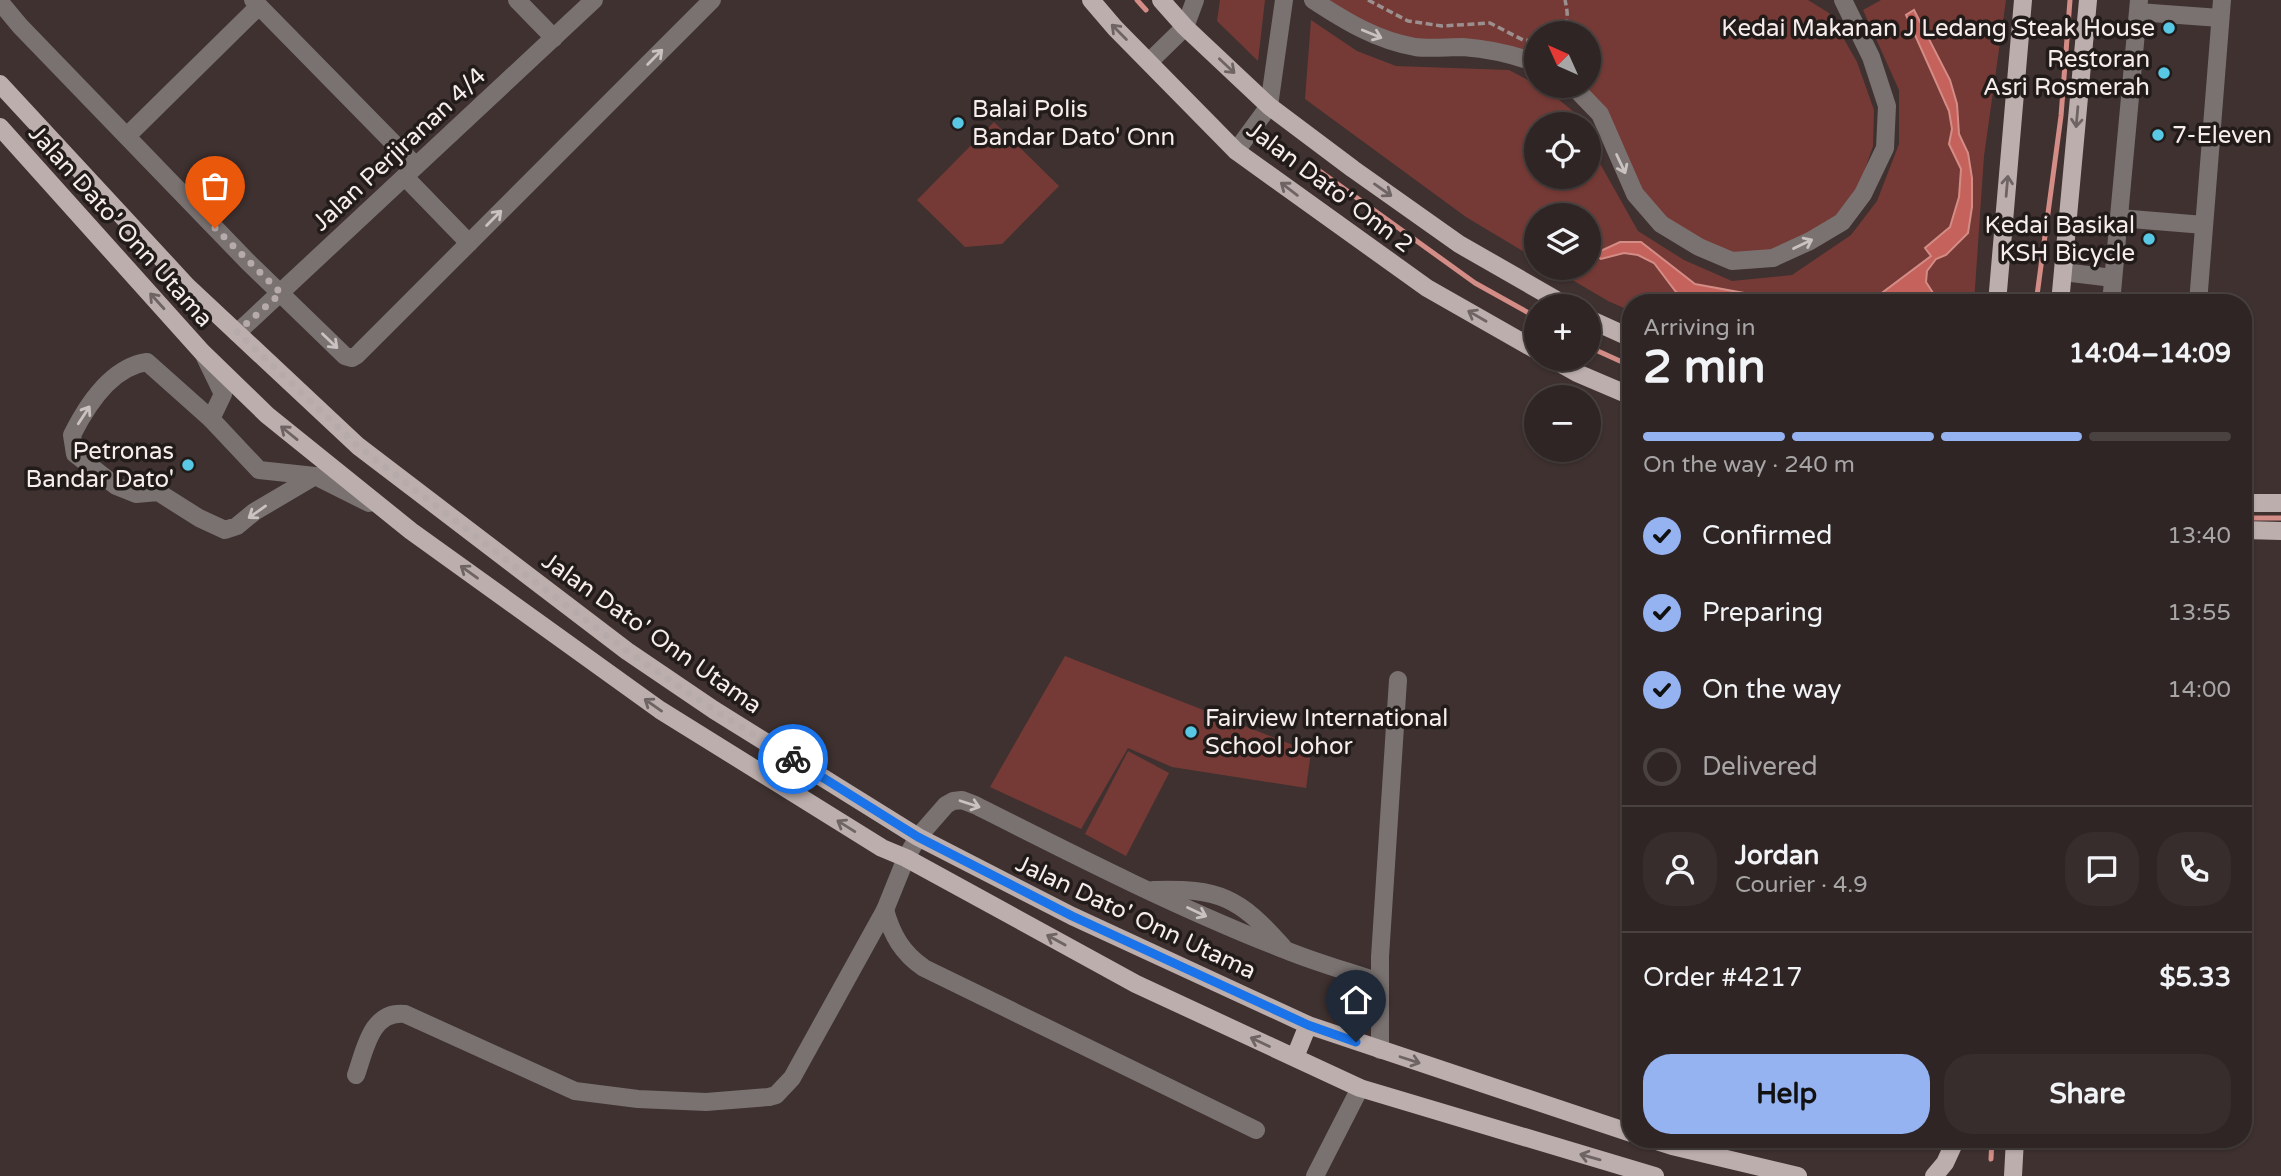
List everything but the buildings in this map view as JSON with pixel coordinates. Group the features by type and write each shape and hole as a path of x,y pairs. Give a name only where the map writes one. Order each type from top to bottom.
{"main road":[{"name":"Jalan Dato' Onn 2","path":"1091,0 1236,151 1427,288 1524,343"},
{"name":"Jalan Dato' Onn 2","path":"1161,0 1185,27 1269,106 1459,244 1546,294"},
{"path":"1998,294 2024,0"},
{"path":"2061,294 2088,0"},
{"name":"Jalan Dato' Onn Utama","path":"0,84 187,286 358,446 627,651 714,710 918,837 1072,916 1308,1025 1622,1130"},
{"name":"Jalan Dato' Onn Utama","path":"0,127 202,352 267,415 385,510 660,710 882,848 906,858 1136,984 1360,1088 1655,1176"},
{"path":"1601,324 1622,334"},
{"path":"1573,371 1622,392"},
{"path":"2252,503 2281,503"},
{"path":"2252,530 2281,531"},
{"path":"1295,1057 1308,1025"},
{"path":"1680,1148 1798,1176"},
{"path":"1934,1176 1945,1163 1952,1148"},
{"path":"1954,1176 1956,1148"},
{"path":"2013,1176 2015,1148"},
{"path":"2016,1148 2022,1176"}],"street":[{"path":"517,0 554,38"},
{"name":"Jalan Perjiranan 4/4","path":"237,332 594,0"},
{"path":"0,2 20,26 239,252 345,356 352,358 712,0"},
{"path":"1150,61 1185,27 1195,0"},
{"path":"1236,151 1269,106 1284,0"},
{"path":"1313,0 1354,26 1388,40 1418,47 1465,47 1507,53 1524,59"},
{"path":"1585,98 1600,114 1635,194 1661,224 1699,247 1732,261 1773,258 1842,222 1863,194 1885,148 1887,106 1871,57 1843,0"},
{"path":"127,136 256,3 411,172 470,243"},
{"path":"2112,294 2139,6 2221,9 2199,294"},
{"path":"2119,218 2204,225"},
{"path":"2063,272 2113,278"},
{"path":"202,352 223,394 212,419"},
{"path":"315,476 254,512 237,526 225,530 199,518 158,492 136,494 116,486 75,454 72,435 101,389 121,373 147,362 212,419 260,470 315,476 385,510"},
{"path":"1380,1051 1379,982 1398,681"},
{"path":"356,1075 375,1026 394,1013 405,1014 575,1091 638,1099 706,1102 769,1097 782,1090 792,1078 885,910 906,858 918,837 946,805 962,800 1104,870 1286,950 1379,982"},
{"path":"1149,890 1207,891 1227,897 1252,914 1286,950"},
{"path":"885,910 896,940 913,960 924,968 1256,1130"},
{"path":"1315,1176 1360,1088"}],"path":[{"path":"1368,0 1408,20 1442,26 1490,23 1524,40"},
{"path":"1565,0 1569,16 1567,21"}],"shaded area":[{"path":"1220,0 1265,0 1258,61 1217,21"},
{"path":"1315,0 1808,0 1829,13 1857,62 1874,110 1873,146 1858,190 1840,218 1776,257 1712,251 1648,204 1601,130 1601,112 1590,112 1581,98 1601,98 1601,21 1524,21 1524,60 1511,55 1420,51"},
{"path":"1881,0 2006,0 1984,156 1975,294 1622,294 1622,307 1572,280 1601,280 1601,203 1524,203 1524,252 1466,217 1305,99 1311,20 1357,51 1396,66 1509,70 1524,78 1524,98 1557,98 1574,112 1524,112 1524,189 1601,189 1601,165 1638,231 1684,260 1732,281 1792,275 1851,235 1877,201 1899,144 1899,90 1863,10"},
{"path":"1914,10 1950,80 1957,104 1959,134 1968,153 1972,178 1972,207 1968,233 1946,255 1936,259 1927,271 1926,282 1934,294 1880,294 1931,256 1925,248 1950,227 1959,197 1961,169 1949,144 1952,129 1949,111 1906,15"},
{"path":"994,122 1059,186 1002,244 965,247 917,200"},
{"path":"1620,242 1641,242 1695,284 1749,294 1680,294 1654,263 1638,255 1624,253 1601,259 1601,251"},
{"path":"1065,656 1311,752 1306,788 1172,767 1128,748 1081,829 990,787"},
{"path":"1128,751 1169,773 1126,856 1085,834"}],"waterway":[{"path":"1137,0 1146,10"},
{"path":"2037,294 2061,116 2070,0"},
{"path":"1314,167 1475,283 1524,310"},
{"path":"1601,352 1622,362"},
{"path":"2252,518 2281,518"},
{"path":"1991,1159 1992,1148"}],"way so far":[{"path":"215,228 281,293 237,332 358,446 627,651 793,759"}],"place":[{"name":"Kedai Makanan J Ledang Steak House","path":"2169,28"},
{"name":"Restoran Asri Rosmerah","path":"2164,73"},
{"name":"Balai Polis Bandar Dato' Onn","path":"958,123"},
{"name":"7-Eleven","path":"2158,135"},
{"name":"Kedai Basikal KSH Bicycle","path":"2149,239"},
{"name":"Petronas Bandar Dato'","path":"188,465"},
{"name":"Fairview International School Johor","path":"1191,732"}],"route":[{"path":"793,759 918,837 1072,916 1308,1025 1356,1042"}]}
